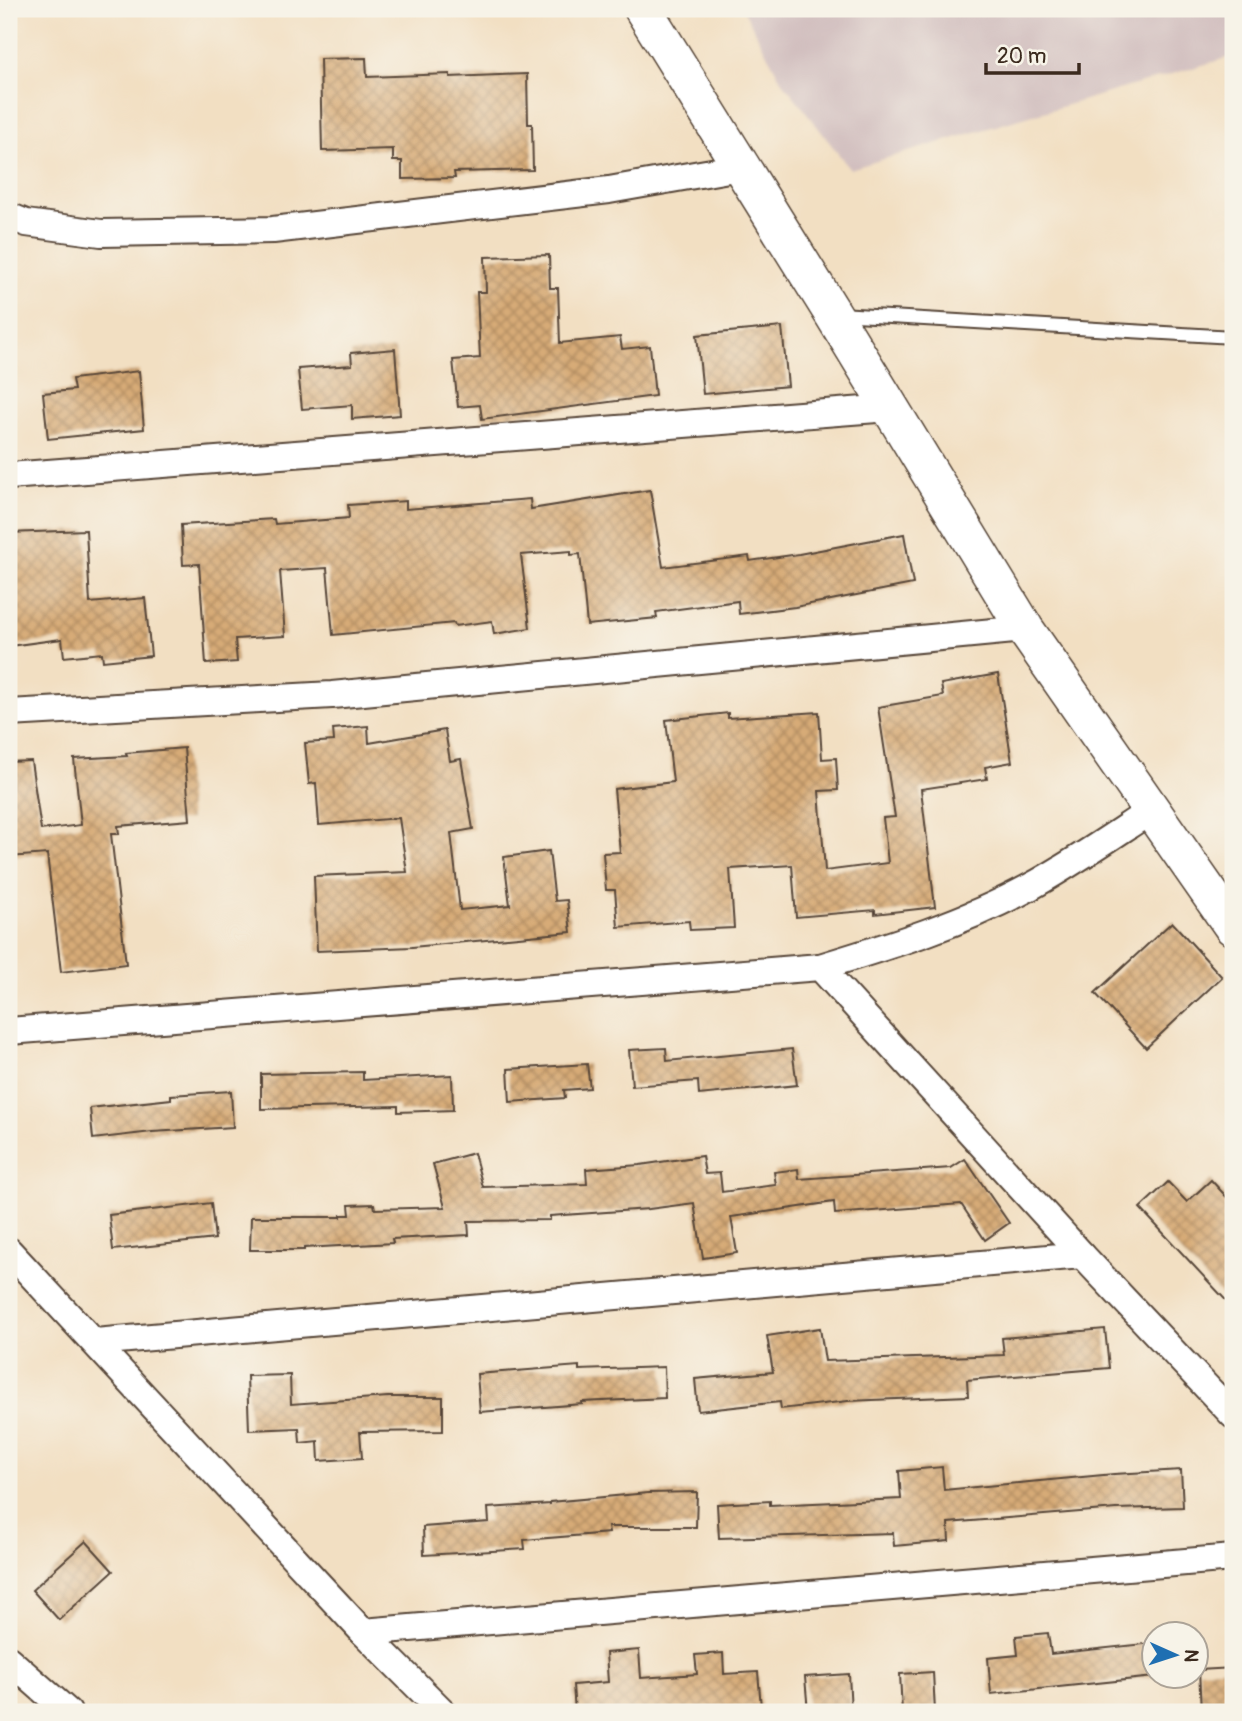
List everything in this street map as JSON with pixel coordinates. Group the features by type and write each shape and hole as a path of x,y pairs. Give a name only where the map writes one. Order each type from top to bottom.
{"street":[{"path":"643,9 834,314 1026,629 1233,927"},
{"path":"9,216 26,223 102,233 273,230 609,190 740,167"},
{"path":"9,476 890,408"},
{"path":"9,713 332,695 1026,629"},
{"path":"9,1031 820,967 963,919 1031,887 1152,810"},
{"path":"820,967 1082,1255 1233,1415"},
{"path":"9,1251 363,1632 443,1712"},
{"path":"94,1342 1082,1255"},
{"path":"363,1632 1233,1558"},
{"path":"11,1668 68,1712"}],"lane":[{"path":"834,314 1233,337"}],"shaded area":[{"path":"743,9 1233,9 1233,56 850,169 780,78"}],"building":[{"path":"366,58 367,77 527,74 528,124 532,124 533,170 454,172 455,178 402,179 402,161 393,161 393,149 322,151 320,59"},
{"path":"549,255 550,288 558,288 560,343 620,337 622,349 650,346 655,396 482,419 480,405 458,407 453,360 480,358 477,292 486,292 485,257"},
{"path":"782,327 788,386 703,394 697,335"},
{"path":"395,349 400,415 352,419 352,405 302,409 298,369 352,365 351,353"},
{"path":"139,371 144,429 48,439 43,393 74,390 72,379"},
{"path":"650,490 663,567 749,556 750,561 904,534 913,584 795,607 739,614 738,601 656,612 657,618 587,625 580,554 571,555 571,551 521,555 530,628 494,634 492,621 333,635 327,568 280,571 285,636 235,639 237,662 206,664 199,564 183,565 181,525 274,519 275,524 349,518 348,505 406,501 406,509 530,499 531,509"},
{"path":"86,530 90,603 145,598 151,656 103,661 102,653 64,657 62,639 9,646 9,533"},
{"path":"998,674 1012,762 985,767 987,779 921,789 935,907 875,914 875,910 796,917 792,865 730,869 734,928 690,930 689,921 618,927 615,890 606,890 603,853 620,852 614,789 673,782 666,720 728,713 728,718 819,712 822,759 836,758 838,790 819,791 825,871 888,863 883,818 895,817 878,707 943,696 941,684"},
{"path":"368,726 369,743 445,730 450,761 461,759 473,829 451,833 460,910 510,905 504,857 549,851 555,901 567,900 571,932 412,947 317,951 314,876 407,872 399,818 319,825 316,783 309,784 305,743 334,741 333,729"},
{"path":"184,748 190,820 118,826 119,834 111,834 126,964 61,972 47,854 9,857 9,762 31,761 41,830 81,825 74,759 127,756 126,753"},
{"path":"1172,922 1222,977 1146,1048 1095,993"},
{"path":"666,1048 667,1061 792,1049 797,1085 699,1095 698,1081 632,1086 629,1050"},
{"path":"587,1064 590,1088 564,1090 565,1098 510,1102 508,1069"},
{"path":"363,1072 363,1080 452,1075 453,1110 398,1112 398,1106 261,1109 261,1074"},
{"path":"231,1091 233,1127 93,1139 90,1108 171,1099 171,1095"},
{"path":"474,1153 483,1187 587,1184 586,1169 702,1156 705,1174 720,1173 722,1192 776,1185 774,1172 798,1169 799,1179 951,1168 965,1159 1009,1223 985,1240 961,1204 835,1214 834,1202 731,1217 737,1253 703,1258 694,1203 550,1216 550,1220 468,1221 469,1235 392,1239 393,1243 304,1250 250,1250 251,1217 341,1217 350,1215 349,1205 374,1204 375,1209 445,1207 433,1164"},
{"path":"1211,1180 1233,1204 1233,1308 1140,1208 1168,1182 1187,1202"},
{"path":"211,1203 215,1239 113,1250 109,1215"},
{"path":"820,1328 825,1361 1004,1355 1002,1338 1105,1329 1109,1368 967,1380 968,1396 848,1401 781,1409 780,1402 698,1411 695,1379 773,1372 767,1336"},
{"path":"579,1366 579,1370 664,1367 665,1398 582,1402 480,1412 477,1374"},
{"path":"290,1375 291,1404 388,1397 443,1397 443,1431 360,1432 362,1458 319,1461 318,1441 300,1443 299,1428 249,1430 247,1376"},
{"path":"942,1467 944,1490 1181,1470 1183,1507 1116,1509 948,1523 949,1541 894,1546 893,1533 719,1538 717,1504 770,1501 770,1505 901,1499 899,1471"},
{"path":"697,1492 696,1527 608,1527 609,1533 524,1540 525,1549 424,1555 423,1527 489,1522 488,1508 648,1493"},
{"path":"86,1541 113,1571 59,1620 32,1590"},
{"path":"1048,1633 1051,1654 1140,1644 1140,1678 991,1694 988,1658 1018,1655 1016,1636"},
{"path":"639,1650 641,1678 697,1674 695,1655 723,1653 724,1674 758,1672 761,1707 695,1712 575,1712 573,1685 608,1682 606,1653"},
{"path":"1233,1668 1233,1709 1201,1711 1200,1690 1210,1690 1210,1669"},
{"path":"933,1672 935,1712 902,1712 900,1674"},
{"path":"849,1674 851,1712 808,1712 805,1677"}]}
